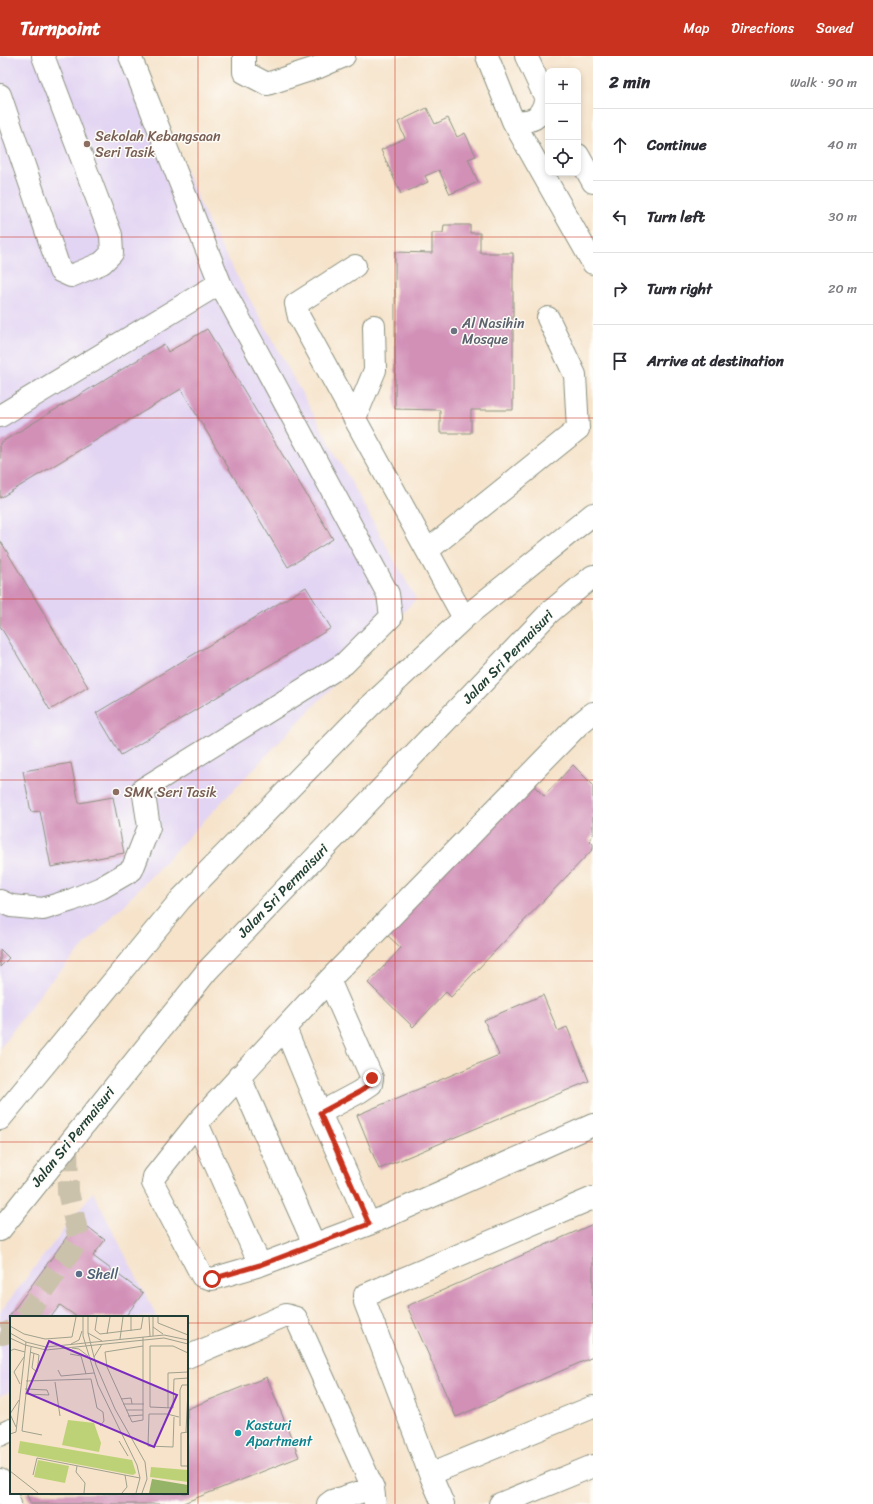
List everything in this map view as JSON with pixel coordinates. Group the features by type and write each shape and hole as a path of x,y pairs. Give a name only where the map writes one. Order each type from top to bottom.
{"main road":[{"path":"0,95 60,271 71,276 102,263 112,253 110,235 43,56"},
{"path":"0,901 11,906 43,908 72,900 101,888 132,870 149,827 143,789 344,664 391,617 388,594 220,283 130,56"},
{"path":"244,56 244,72 267,84 319,67 344,56"},
{"path":"487,56 513,121 593,263"},
{"path":"526,56 545,97"},
{"path":"513,121 522,122 539,116 545,104"},
{"path":"581,160 593,182"},
{"path":"355,266 296,304 299,317 464,618"},
{"path":"0,416 220,283"},
{"path":"428,550 578,429 575,375 548,318"},
{"path":"355,418 375,370 374,326"},
{"path":"0,1119 181,899 369,707 464,618 593,514"},
{"name":"Jalan Sri Permaisuri","path":"0,1230 208,971 550,612 593,576"},
{"path":"593,713 578,725 329,980 239,1076 197,1123 154,1177 153,1183 202,1276 212,1279 260,1265 369,1224 593,1124"},
{"path":"320,1113 371,1084 372,1078 329,980"},
{"path":"285,1028 320,1113 369,1224"},
{"path":"239,1076 314,1244"},
{"path":"197,1123 260,1265"},
{"path":"443,1504 430,1474 365,1302 365,1295 593,1198"},
{"path":"188,1357 286,1315 296,1318 374,1496 332,1500 328,1504"},
{"path":"430,1474 593,1407"},
{"path":"0,1435 10,1430"},
{"path":"500,1504 593,1466"},
{"path":"0,1480 10,1504"}],"shaded area":[{"name":"SMK Seri Tasik","path":"0,56 136,56 212,231 416,599 47,985 0,1048"},
{"name":"Shell","path":"93,1192 156,1316 10,1316 10,1391 0,1396 0,1312"}],"building":[{"path":"427,108 435,124 448,118 457,137 465,133 476,156 468,159 478,182 450,194 439,170 425,176 428,182 401,194 381,150 405,138 398,122"},
{"name":"Al Nasihin Mosque","path":"444,225 470,225 470,233 480,233 480,253 513,253 513,410 471,410 471,433 440,433 440,410 395,409 395,252 432,253 432,233 443,233"},
{"path":"207,329 333,539 288,567 181,389 0,498 0,443 164,344 168,352"},
{"path":"0,540 88,687 50,710 0,626"},
{"path":"306,587 331,628 121,755 96,713"},
{"path":"71,763 79,803 113,797 124,853 51,867 40,811 31,812 23,771"},
{"path":"573,765 593,785 593,835 589,840 593,844 593,849 451,997 446,992 413,1027 368,983 401,948 384,932 529,781 544,796"},
{"path":"0,949 9,958 0,967"},
{"path":"543,995 558,1031 567,1027 589,1081 379,1169 357,1115 499,1055 484,1020"},
{"name":"Shell","path":"79,1220 105,1240 93,1256 143,1293 126,1316 76,1316 60,1305 52,1316 10,1316 10,1319 8,1318"},
{"path":"593,1224 593,1357 456,1417 407,1306"},
{"name":"Kasturi Apartment","path":"267,1377 299,1457 181,1504 31,1504 26,1494 188,1494 188,1409"}],"tunnel":[{"path":"26,1316 79,1239 68,1192 67,1145"},
{"path":"0,1333 3,1334 10,1331"}],"place":[{"name":"Sekolah Kebangsaan Seri Tasik","path":"87,144"},
{"name":"Al Nasihin Mosque","path":"454,331"},
{"name":"SMK Seri Tasik","path":"116,792"},
{"name":"Shell","path":"79,1274"},
{"name":"Kasturi Apartment","path":"238,1433"}],"route":[{"path":"212,1279 260,1265 369,1224 320,1113 371,1084 372,1078"}]}
